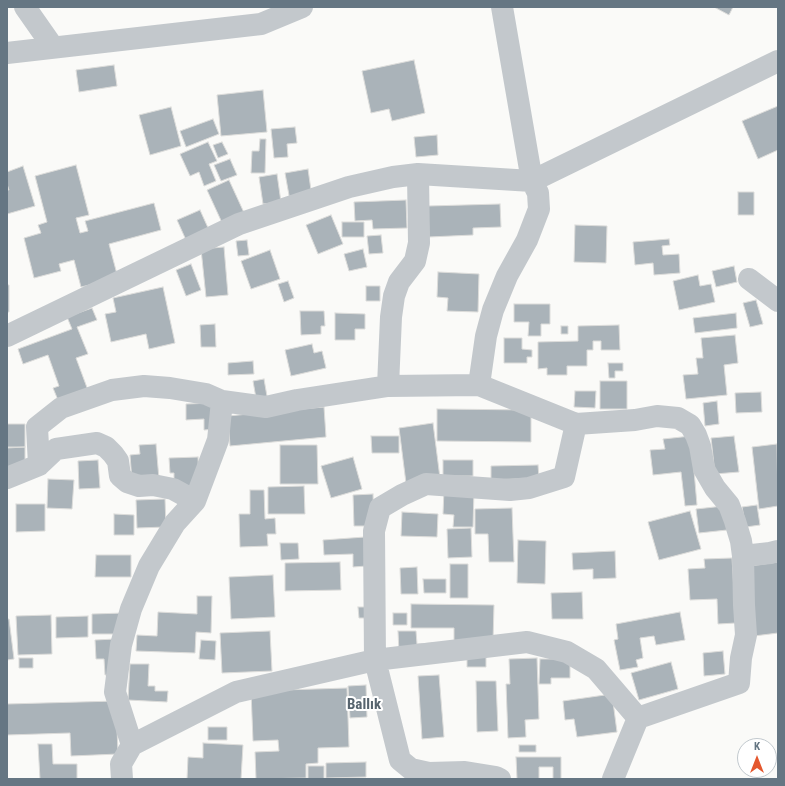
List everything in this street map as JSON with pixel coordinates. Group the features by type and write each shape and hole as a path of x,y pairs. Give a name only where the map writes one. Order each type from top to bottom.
{"street":[{"path":"25,7 53,47"},
{"path":"7,53 261,24 302,7"},
{"path":"479,385 486,336 494,310 507,276 527,240 539,209 538,193 532,181 502,7"},
{"path":"7,336 239,224 349,187 393,177 418,174 532,181 778,61"},
{"path":"388,386 391,317 394,296 399,282 415,261 419,243 418,174"},
{"path":"749,279 778,301"},
{"path":"39,465 37,427 61,408 112,390 144,386 170,388 206,394 222,401 266,407 298,400 388,386 479,385 576,424 635,420 657,416 678,418 690,425 696,435 700,446 704,469 715,488 729,505 735,521 743,556 746,635 741,658 739,683 638,718 614,779"},
{"path":"132,745 115,692 121,645 131,609 149,566 175,523 194,501 218,440 222,401"},
{"path":"500,779 465,772 429,773 411,769 400,760 375,660 374,531 380,508 402,495 426,484 510,490 530,488 564,477 576,424"},
{"path":"7,478 39,465 56,449 97,443 106,447 113,454 118,461 120,476 127,482 138,486 153,485 173,489 194,501"},
{"path":"743,556 778,551"},
{"path":"122,779 121,764 132,745 236,692 375,660 527,642 567,652 596,669 638,718"}],"building":[{"path":"714,7 733,7 729,15"},
{"path":"414,60 425,113 392,121 389,109 371,113 362,71"},
{"path":"114,65 117,86 79,92 76,70"},
{"path":"263,90 267,132 221,136 217,95"},
{"path":"778,106 778,150 758,159 742,121"},
{"path":"171,107 181,146 150,155 139,115"},
{"path":"213,119 219,134 186,147 180,131"},
{"path":"295,127 297,143 287,144 288,157 274,158 271,129"},
{"path":"437,135 438,155 416,157 414,137"},
{"path":"260,139 266,139 265,173 251,173 252,151 259,151"},
{"path":"208,142 217,161 209,164 216,181 204,186 199,172 190,176 180,154"},
{"path":"222,142 228,154 218,158 213,145"},
{"path":"230,159 237,175 221,181 214,165"},
{"path":"76,165 89,215 76,218 80,233 88,231 85,221 154,203 161,230 109,244 118,278 81,287 74,260 59,264 61,271 34,278 24,238 41,233 38,225 47,222 35,176"},
{"path":"23,166 35,206 7,214 7,190 9,190 7,184 7,172"},
{"path":"308,169 312,197 290,201 285,173"},
{"path":"277,174 281,202 263,204 259,177"},
{"path":"229,180 246,217 224,227 207,190"},
{"path":"738,192 754,192 754,215 738,215"},
{"path":"406,200 407,228 373,229 372,220 355,221 354,202"},
{"path":"500,204 501,227 473,228 473,235 429,237 428,206"},
{"path":"200,210 209,230 186,240 177,220"},
{"path":"331,215 343,244 318,254 306,225"},
{"path":"342,222 364,222 364,237 342,237"},
{"path":"575,225 607,226 606,263 574,262"},
{"path":"381,235 383,253 369,254 367,236"},
{"path":"669,239 670,245 662,246 663,255 679,254 680,273 654,275 653,263 635,265 633,242"},
{"path":"247,240 249,255 238,256 236,241"},
{"path":"224,247 228,295 206,297 201,249"},
{"path":"363,249 367,267 349,271 344,254"},
{"path":"270,250 280,279 251,289 241,261"},
{"path":"191,264 201,290 186,296 176,270"},
{"path":"734,266 737,282 716,287 712,271"},
{"path":"438,272 479,274 478,312 447,311 448,298 437,297"},
{"path":"698,275 700,286 711,284 715,302 679,310 673,281"},
{"path":"288,281 294,298 284,302 278,284"},
{"path":"7,285 9,285 9,312 7,312"},
{"path":"366,286 380,286 380,301 366,301"},
{"path":"163,287 175,343 149,349 146,334 111,342 105,314 116,312 113,298"},
{"path":"756,300 763,324 750,327 743,303"},
{"path":"514,304 550,304 550,324 541,324 541,336 528,336 529,322 514,322"},
{"path":"92,308 97,320 77,327 88,354 76,358 89,393 60,405 53,388 59,386 48,355 23,364 18,349 72,329 67,317"},
{"path":"300,311 324,311 325,326 321,326 321,334 301,335"},
{"path":"335,313 365,314 365,329 355,329 355,340 335,340"},
{"path":"736,313 737,328 695,333 693,318"},
{"path":"215,324 216,347 201,347 200,325"},
{"path":"619,325 620,350 601,350 601,341 593,341 593,350 587,350 587,366 567,366 567,375 547,375 547,368 538,369 538,342 578,341 578,326"},
{"path":"561,326 568,326 568,334 561,334"},
{"path":"735,335 738,363 724,365 727,395 686,399 683,375 698,374 696,358 703,358 701,338"},
{"path":"504,338 522,338 522,349 532,350 532,357 527,357 527,363 504,363"},
{"path":"312,344 314,353 322,351 326,368 291,376 285,350"},
{"path":"253,361 254,374 228,375 228,363"},
{"path":"608,363 623,363 623,371 615,371 615,378 609,378"},
{"path":"264,379 268,402 257,404 253,381"},
{"path":"600,381 627,381 627,409 600,409"},
{"path":"575,391 596,391 595,408 574,407"},
{"path":"761,392 762,412 736,413 735,393"},
{"path":"717,401 719,424 705,426 703,403"},
{"path":"215,403 216,429 204,430 204,419 186,420 186,404"},
{"path":"324,407 326,437 230,446 228,416"},
{"path":"437,409 531,410 531,442 437,441"},
{"path":"433,423 440,478 406,483 399,428"},
{"path":"7,424 25,424 25,447 7,447"},
{"path":"371,436 399,436 399,453 372,453"},
{"path":"691,436 697,505 685,506 681,472 653,475 650,450 665,449 663,439"},
{"path":"734,436 739,472 715,474 711,438"},
{"path":"156,444 159,479 132,481 130,455 140,454 139,445"},
{"path":"777,444 778,506 759,509 752,447"},
{"path":"280,445 317,445 318,484 280,484"},
{"path":"25,447 25,467 7,468 7,448"},
{"path":"198,457 199,487 174,488 174,473 170,473 169,458"},
{"path":"353,457 362,489 331,498 321,466"},
{"path":"98,460 100,488 79,489 78,461"},
{"path":"443,460 473,460 473,476 443,476"},
{"path":"538,465 539,478 491,480 491,466"},
{"path":"48,479 74,480 72,509 47,508"},
{"path":"304,486 305,514 268,514 268,487"},
{"path":"444,489 474,490 473,527 453,527 454,515 443,514"},
{"path":"250,490 264,490 265,519 275,518 276,534 267,534 268,546 240,547 239,514 250,514"},
{"path":"373,494 374,526 354,526 353,495"},
{"path":"165,499 166,527 137,528 136,500"},
{"path":"16,504 45,504 45,531 16,532"},
{"path":"757,505 760,525 746,527 742,507"},
{"path":"724,506 727,530 699,533 696,509"},
{"path":"512,508 514,562 489,562 488,534 475,534 475,509"},
{"path":"690,511 701,549 659,560 648,522"},
{"path":"402,512 438,514 437,537 401,536"},
{"path":"114,514 134,515 134,535 114,535"},
{"path":"471,528 472,557 448,558 447,529"},
{"path":"365,537 367,566 353,567 353,554 324,555 323,540"},
{"path":"518,540 546,541 545,584 517,583"},
{"path":"280,543 298,543 299,559 281,560"},
{"path":"615,551 616,578 593,579 593,569 573,570 572,553"},
{"path":"96,555 131,555 131,577 95,577"},
{"path":"732,558 736,623 718,624 717,599 690,600 688,569 705,568 704,559"},
{"path":"340,562 341,590 285,591 285,563"},
{"path":"778,562 778,633 754,636 750,566"},
{"path":"450,564 468,564 468,598 450,598"},
{"path":"417,567 418,594 401,594 400,568"},
{"path":"273,575 275,617 231,619 229,577"},
{"path":"423,579 446,579 446,593 424,593"},
{"path":"582,592 583,619 552,619 551,593"},
{"path":"197,596 212,596 211,633 196,632 195,653 136,651 137,635 157,636 158,612 197,614"},
{"path":"411,604 494,605 493,642 454,642 454,628 411,628"},
{"path":"358,607 371,607 371,618 359,618"},
{"path":"680,612 685,640 656,645 654,636 640,638 643,658 636,660 638,667 620,670 614,640 618,639 616,624"},
{"path":"124,613 124,634 92,634 92,614"},
{"path":"393,613 407,613 407,625 393,625"},
{"path":"51,615 52,654 18,655 16,616"},
{"path":"88,616 88,637 56,638 56,617"},
{"path":"7,619 9,619 14,659 7,660"},
{"path":"270,631 272,671 222,673 220,633"},
{"path":"398,631 416,631 417,644 432,643 399,653"},
{"path":"115,639 116,675 105,675 104,659 96,659 95,640"},
{"path":"201,640 216,641 215,660 199,659"},
{"path":"723,651 725,674 704,676 703,653"},
{"path":"486,652 486,667 467,667 467,653"},
{"path":"19,658 33,658 33,668 19,668"},
{"path":"537,658 539,719 525,720 526,737 508,738 506,684 510,684 509,659"},
{"path":"540,659 570,659 570,678 551,678 551,684 539,684"},
{"path":"671,662 678,689 639,700 631,673"},
{"path":"130,664 149,664 148,686 155,686 155,691 168,691 167,702 128,700"},
{"path":"439,675 444,737 422,739 418,676"},
{"path":"476,681 496,681 498,731 477,732"},
{"path":"366,685 367,717 350,718 348,686"},
{"path":"347,688 349,747 318,748 318,763 306,764 306,778 256,779 255,752 279,751 278,740 253,741 251,691"},
{"path":"612,694 617,732 577,737 574,719 565,720 563,701"},
{"path":"116,701 118,754 71,756 70,733 7,735 7,704"},
{"path":"208,727 227,727 227,740 208,740"},
{"path":"203,743 243,745 241,779 187,779 188,757 203,758"},
{"path":"38,744 52,744 53,764 77,764 77,779 40,779"},
{"path":"519,745 536,745 536,752 519,752"},
{"path":"516,757 561,757 561,779 553,779 553,767 539,767 539,779 517,779"},
{"path":"366,762 366,777 326,778 326,763"},
{"path":"308,766 324,766 324,779 308,779"}],"district":[{"name":"Ballık","path":"364,705"}]}
